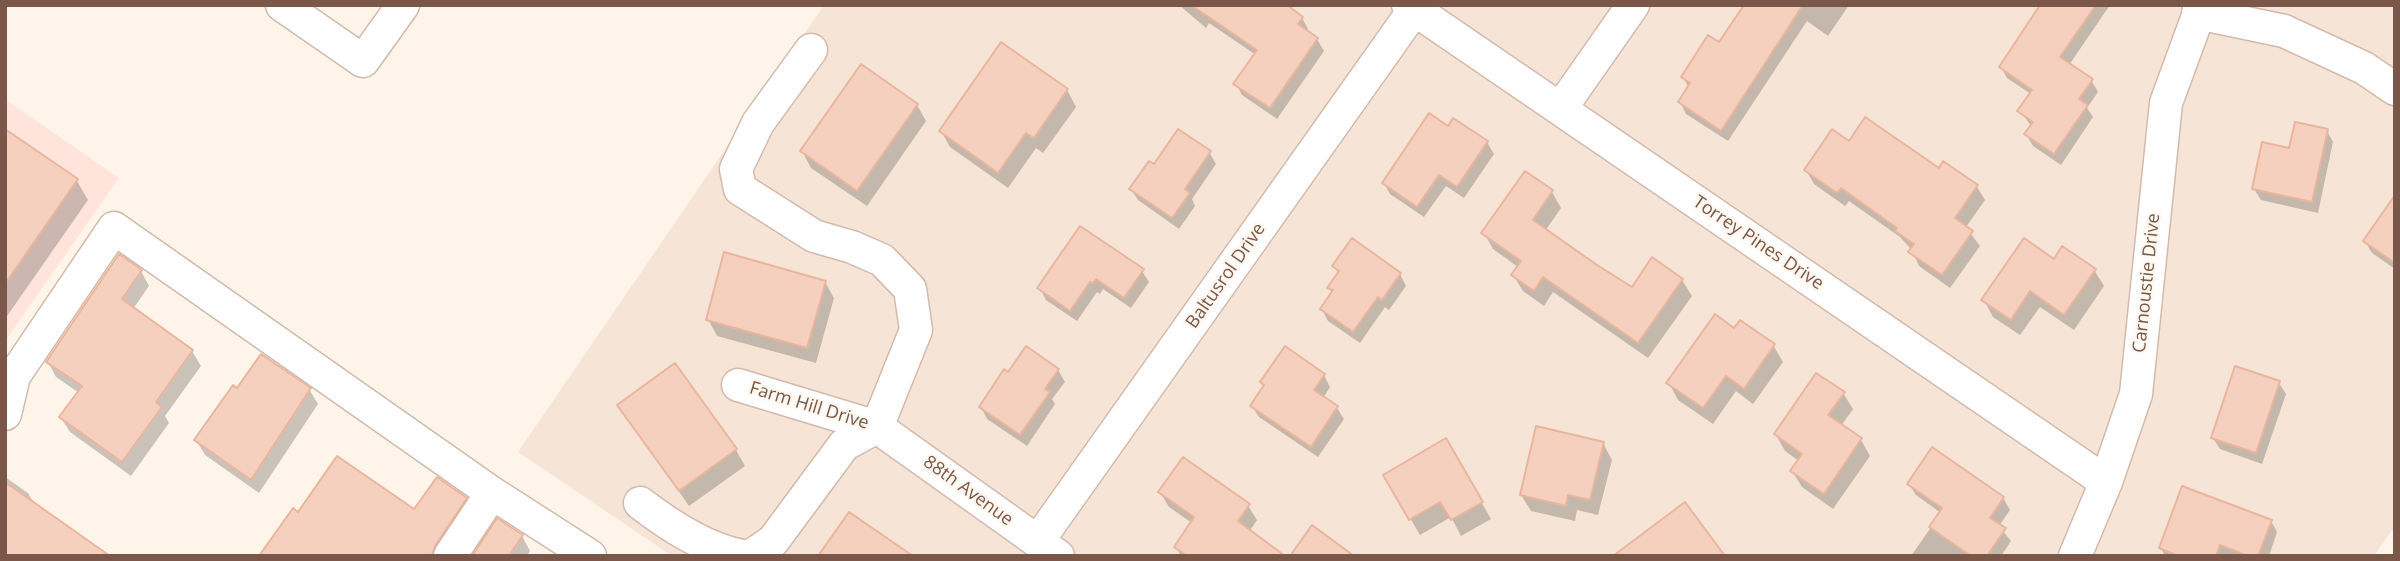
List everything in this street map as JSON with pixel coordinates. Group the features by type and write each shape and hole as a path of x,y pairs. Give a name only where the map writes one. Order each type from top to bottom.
{"street":[{"path":"282,5 363,61 403,5"},
{"path":"1561,108 1633,5"},
{"name":"Torrey Pines Drive","path":"1411,8 2106,482"},
{"name":"Baltusrol Drive","path":"1048,549 1411,8"},
{"path":"2200,9 2284,31 2364,68 2395,89"},
{"name":"Carnoustie Drive","path":"2075,556 2106,482 2136,394 2166,103 2200,9"},
{"name":"Farm Hill Drive","path":"738,385 877,427 916,330 910,289 882,260 852,247 814,236 740,189 736,169 758,123 811,50"},
{"path":"5,414 14,376 114,228 492,492 590,556"},
{"path":"751,556 773,541 844,445 877,427"},
{"name":"88th Avenue","path":"877,427 1048,549"},
{"path":"450,556 492,492"},
{"path":"640,503 665,522 725,552 742,556"}],"shaded area":[{"path":"824,5 2395,5 2395,526 2374,556 672,556 518,452"},
{"path":"5,99 119,178 5,341"}],"building":[{"path":"1191,5 1287,5 1303,17 1298,24 1318,38 1270,108 1233,84 1257,50"},
{"path":"1744,5 1803,5 1721,131 1678,102 1690,83 1681,77 1708,35 1719,42"},
{"path":"2040,5 2096,5 2060,57 2093,79 2079,99 2088,105 2054,154 2024,134 2033,122 2017,111 2032,90 1999,67"},
{"path":"1001,42 1068,89 1034,138 1026,133 998,173 939,131"},
{"path":"861,64 918,104 857,191 800,151"},
{"path":"1429,113 1448,126 1453,118 1488,141 1457,187 1439,175 1417,207 1382,183"},
{"path":"1865,117 1939,168 1943,161 1978,185 1955,218 1973,231 1942,275 1908,252 1914,244 1895,231 1897,228 1841,188 1837,193 1804,170 1832,129 1849,141"},
{"path":"2295,122 2328,129 2312,202 2252,189 2262,142 2289,148"},
{"path":"5,129 78,179 5,284"},
{"path":"1178,129 1211,151 1185,189 1190,193 1172,218 1129,189 1149,161 1154,164"},
{"path":"1525,171 1553,190 1533,220 1597,265 1632,287 1652,257 1683,279 1638,343 1543,277 1534,291 1511,275 1521,261 1481,233"},
{"path":"2395,195 2395,263 2363,241"},
{"path":"1080,226 1144,269 1124,298 1096,279 1093,283 1090,282 1070,311 1037,288"},
{"path":"1352,238 1401,273 1382,300 1378,297 1353,332 1320,309 1333,290 1327,288 1339,271 1332,266"},
{"path":"2024,238 2054,259 2062,246 2096,269 2064,315 2030,291 2011,320 1981,300"},
{"path":"724,252 826,281 807,348 706,320"},
{"path":"119,254 142,270 122,299 193,350 156,402 162,407 122,462 59,417 82,386 46,362"},
{"path":"1715,314 1734,328 1740,320 1775,344 1744,389 1726,376 1703,408 1666,383"},
{"path":"1026,346 1059,369 1045,389 1050,392 1020,435 979,407 1004,369 1008,372"},
{"path":"1285,346 1325,374 1314,390 1338,406 1311,447 1250,406 1264,385 1260,382"},
{"path":"261,354 311,388 251,480 194,440 233,385 237,388"},
{"path":"675,363 737,449 679,491 617,405"},
{"path":"2235,366 2280,381 2256,453 2211,438"},
{"path":"1816,373 1845,392 1828,415 1862,438 1824,494 1790,471 1802,454 1774,434"},
{"path":"1536,426 1604,442 1590,500 1568,495 1566,506 1520,495"},
{"path":"1446,438 1483,502 1451,520 1440,502 1409,520 1383,475"},
{"path":"1932,447 2004,497 1990,518 2006,528 1987,556 1971,556 1929,527 1942,508 1907,484"},
{"path":"337,456 414,509 437,477 467,498 435,546 432,556 259,556 293,508 298,512"},
{"path":"1183,457 1250,504 1238,521 1285,556 1187,556 1174,547 1194,517 1158,492"},
{"path":"5,482 110,556 5,556"},
{"path":"2182,486 2272,520 2258,556 2248,556 2220,545 2216,556 2178,556 2159,548"},
{"path":"1685,502 1725,556 1613,556"},
{"path":"849,512 913,556 818,556"},
{"path":"497,518 523,535 509,556 472,556"},
{"path":"1312,525 1354,556 1290,556"}]}
